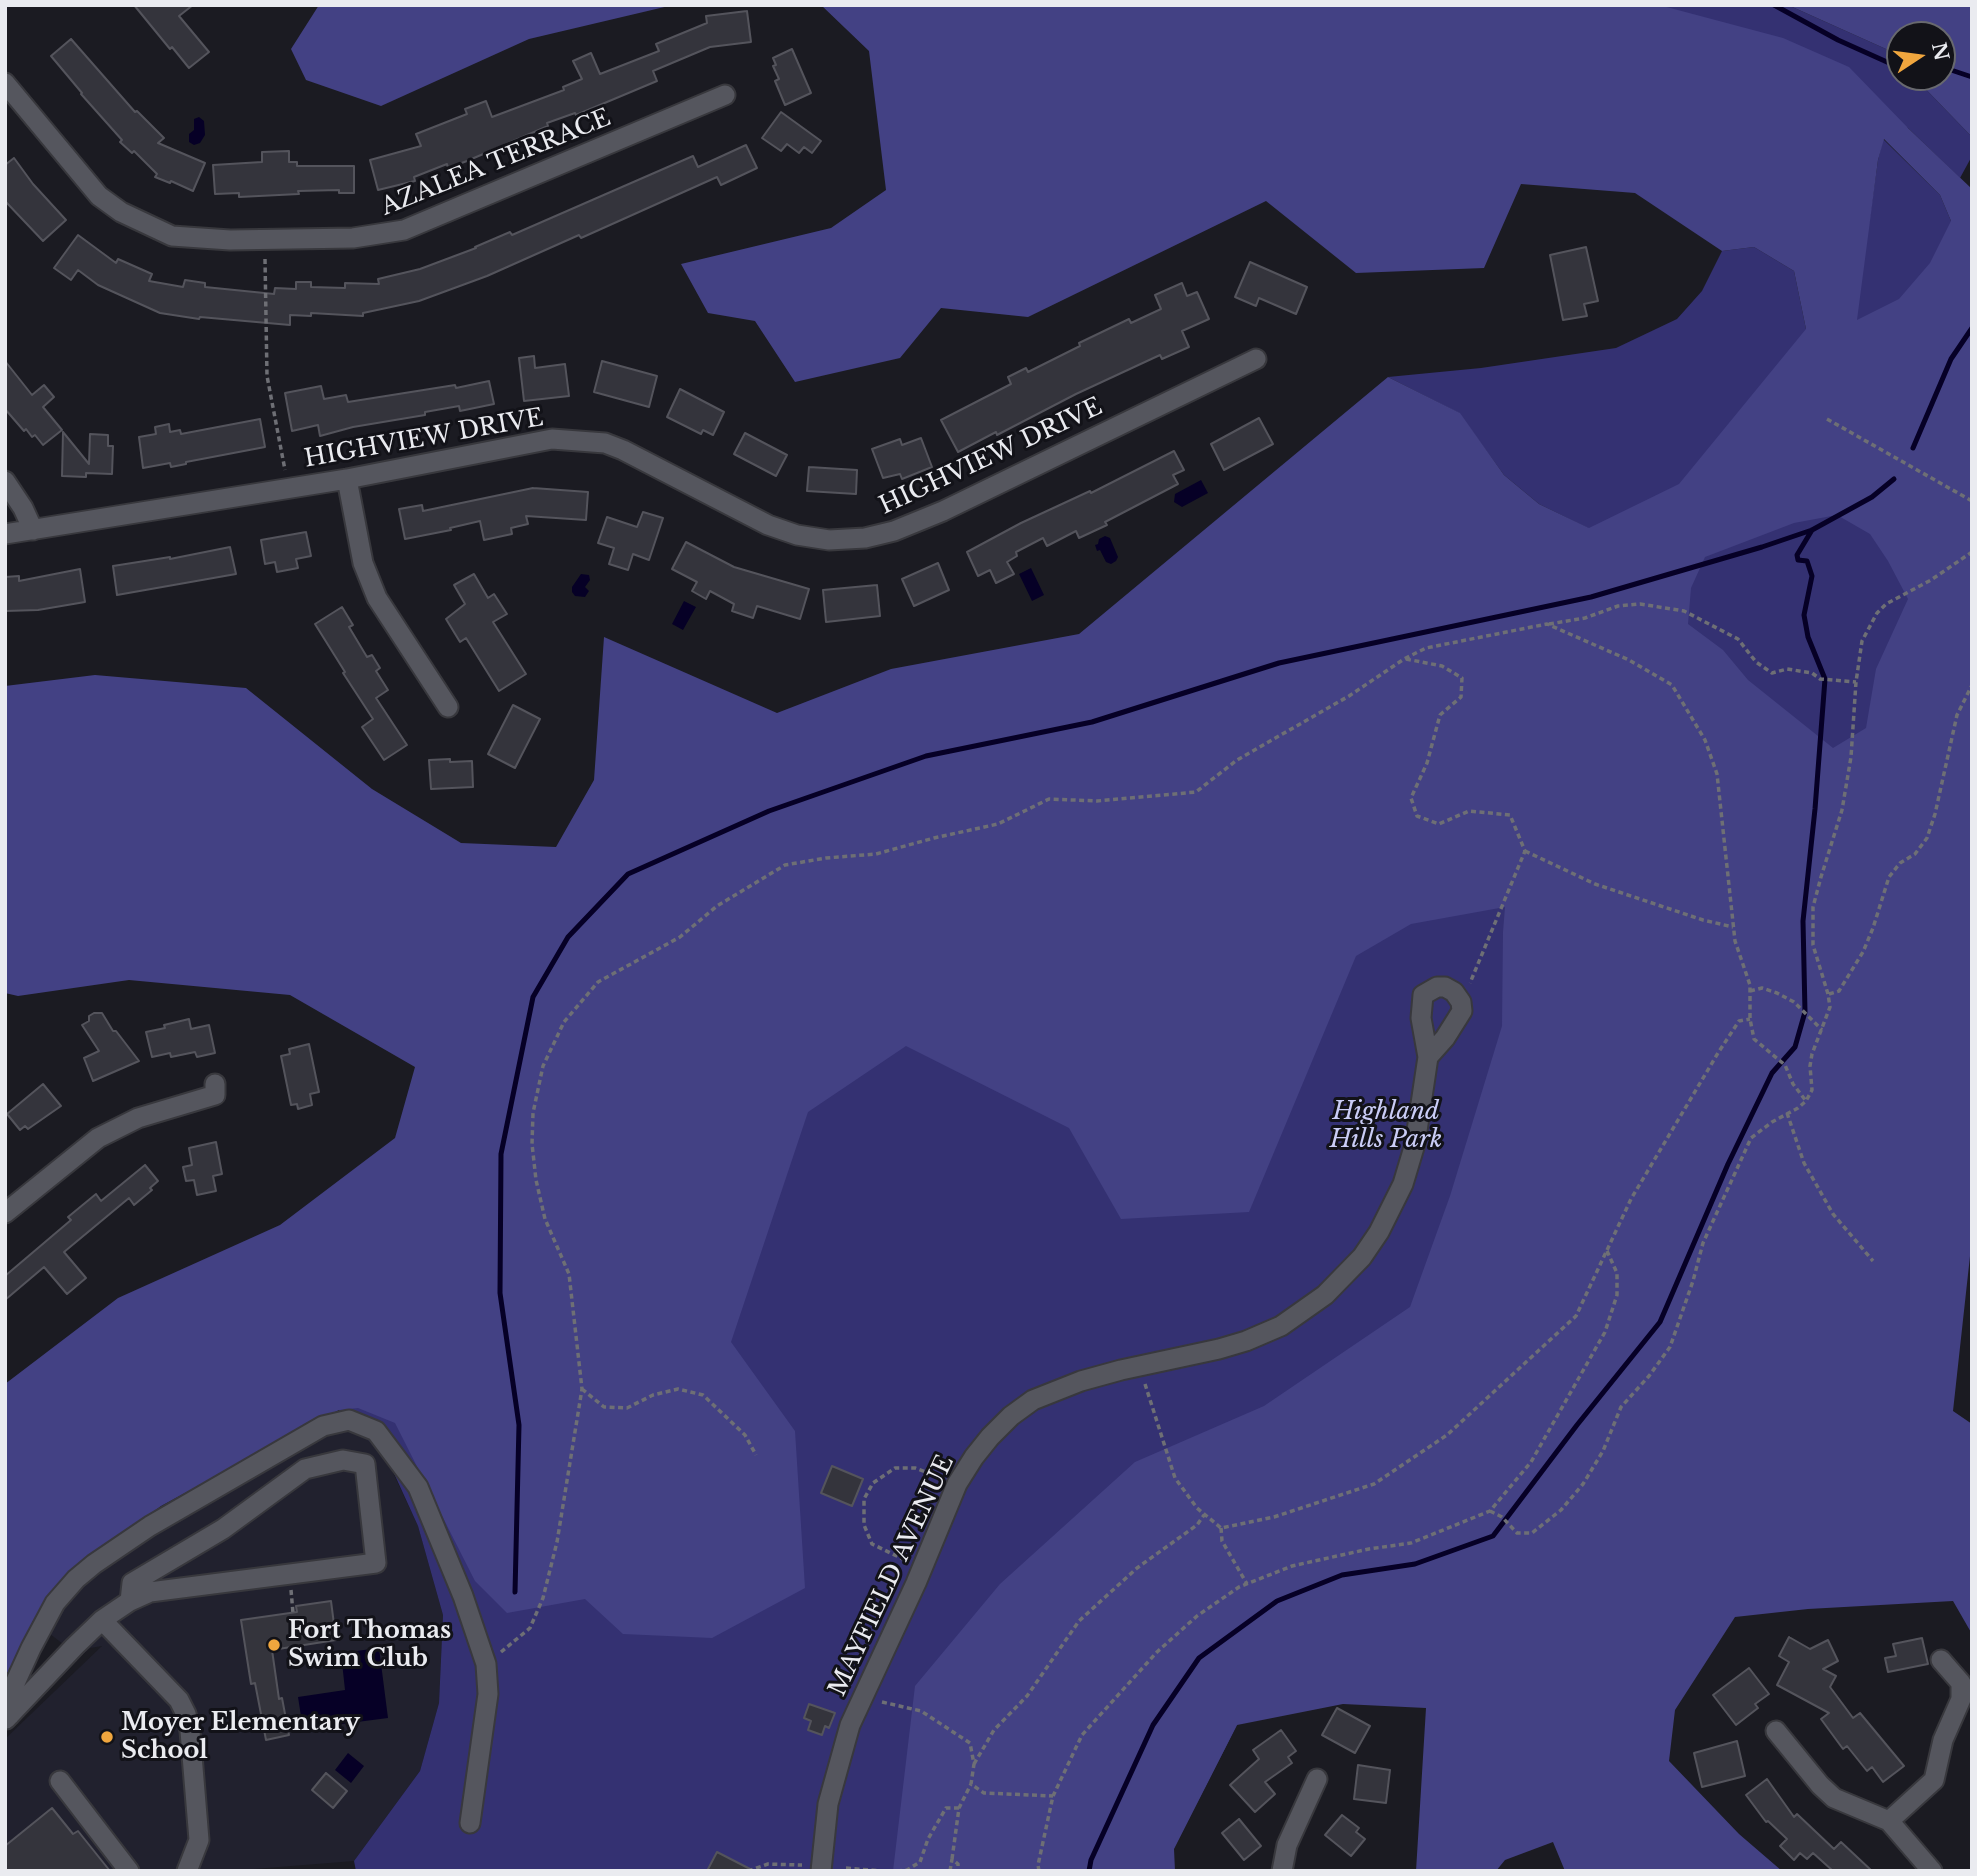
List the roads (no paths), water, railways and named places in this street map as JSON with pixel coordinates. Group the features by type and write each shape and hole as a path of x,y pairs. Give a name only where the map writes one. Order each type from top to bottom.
{"street":[{"name":"AZALEA TERRACE","path":"5,83 99,197 121,212 172,236 265,240 353,238 404,230 725,95"},
{"name":"HIGHVIEW DRIVE","path":"5,534 289,489 535,441 561,439 605,443 647,460 768,525 813,539 865,538 894,531 943,511 1256,359"},
{"path":"347,479 363,563 377,598 447,706"},
{"path":"5,481 23,508 33,530"},
{"name":"MAYFIELD AVENUE","path":"817,1868 828,1804 850,1725 957,1484 990,1437 1011,1416 1033,1400 1081,1381 1219,1349 1265,1333 1305,1310 1340,1282 1380,1233 1403,1184 1415,1143 1428,1057 1421,1018 1423,995 1437,986 1445,987 1454,992 1461,1002 1462,1012 1428,1057"},
{"path":"5,1213 98,1138 138,1118 215,1095 215,1084"},
{"path":"7,1717 10,1695 32,1648 55,1603 76,1579 150,1526 323,1426 349,1420 376,1431 418,1487 459,1585 486,1664 488,1695 470,1823"},
{"path":"7,1717 102,1620 130,1601 150,1592 376,1563 365,1464 343,1460 305,1469 223,1529 132,1583 130,1601"},
{"path":"102,1620 179,1700 186,1714 190,1731 199,1840 187,1871"},
{"path":"1889,1821 1934,1780 1943,1740 1961,1699 1961,1683 1941,1660"},
{"path":"1776,1731 1820,1785 1835,1798 1889,1821 1932,1871"},
{"path":"1282,1871 1287,1845 1317,1779"},
{"path":"60,1782 129,1871"}],"waterway":[{"path":"1774,5 1838,40 1886,62"},
{"path":"1956,72 1972,77"},
{"path":"1913,448 1951,359 1972,328"},
{"path":"515,1592 519,1425 500,1293 501,1154 533,997 568,937 628,874 769,811 926,756 1092,722 1279,663 1591,597 1762,547 1812,530 1872,497 1894,479"},
{"path":"1089,1871 1091,1860 1153,1725 1199,1658 1277,1601 1342,1575 1415,1564 1493,1536 1660,1322 1728,1164 1772,1073 1795,1047 1805,1012 1803,921 1825,679 1808,637 1804,615 1812,576 1807,561 1798,560 1797,555 1812,530"}],"place":[{"name":"Fort Thomas Swim Club","path":"274,1645"},
{"name":"Moyer Elementary School","path":"107,1737"}],"park label":[{"name":"Highland Hills Park","path":"1386,1126"}]}
